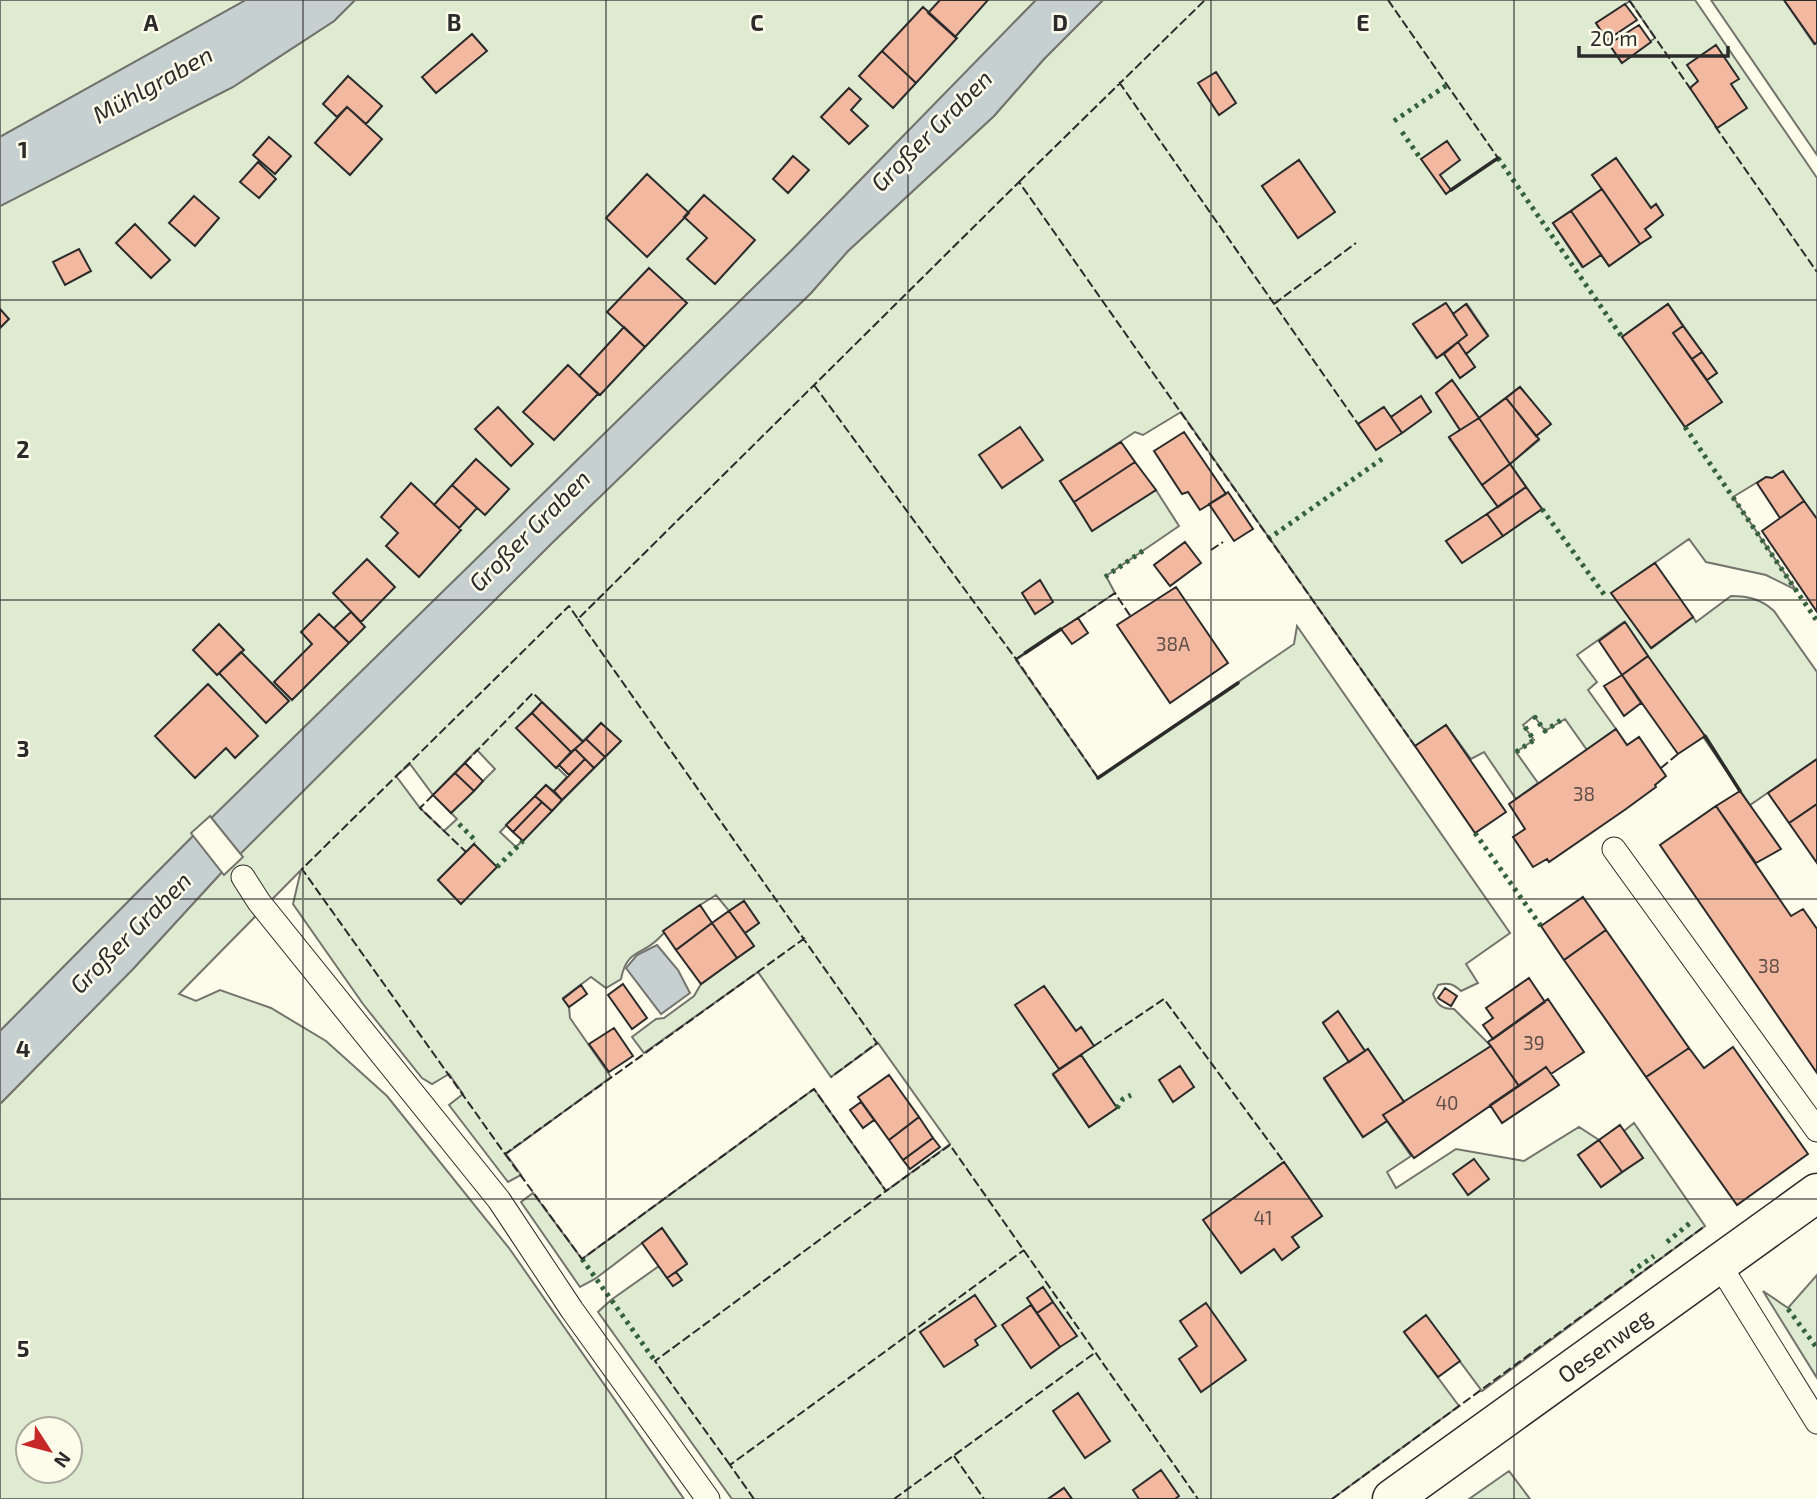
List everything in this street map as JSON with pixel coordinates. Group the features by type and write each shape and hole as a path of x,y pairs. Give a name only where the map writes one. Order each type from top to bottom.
{"street":[{"name":"Oesenweg","path":"1392,1499 1817,1193"}],"lane":[{"path":"1614,849 1817,1129"},
{"path":"243,877 258,902 499,1200 572,1310 708,1499"},
{"path":"1719,1264 1817,1422"}],"green space":[{"path":"0,0 246,0 0,137"},
{"path":"355,0 1036,0 791,251 193,836 0,1031 0,206 233,87 334,21"},
{"path":"1103,0 1695,0 1817,178 1817,520 1783,471 1772,478 1766,477 1733,497 1796,590 1766,575 1706,562 1689,539 1612,593 1652,648 1693,617 1696,622 1731,596 1759,601 1774,611 1817,672 1817,759 1750,805 1624,622 1577,655 1597,682 1588,690 1616,729 1587,750 1565,719 1545,731 1534,716 1523,725 1534,740 1516,752 1538,783 1516,799 1484,752 1471,759 1446,725 1415,746 1181,412 1143,435 1135,432 1060,481 1092,530 1156,490 1179,526 1106,576 1115,593 1016,660 1098,778 1294,644 1297,626 1510,933 1466,964 1478,983 1461,991 1451,984 1438,985 1433,994 1441,1006 1454,1009 1491,1046 1404,1102 1368,1049 1365,1051 1338,1012 1323,1022 1349,1062 1324,1079 1363,1137 1387,1121 1411,1156 1387,1172 1396,1188 1456,1149 1524,1161 1579,1127 1599,1140 1578,1155 1601,1187 1643,1158 1624,1131 1634,1123 1705,1226 1482,1391 1426,1316 1404,1332 1459,1406 1332,1499 1072,1499 1064,1488 1048,1499 732,1499 598,1312 659,1266 673,1286 681,1280 676,1272 687,1263 662,1228 595,1279 580,1287 521,1202 533,1193 582,1259 814,1089 886,1191 950,1144 878,1043 831,1077 758,972 644,1053 632,1037 694,996 701,984 754,946 745,933 759,923 744,901 729,911 716,895 635,954 627,962 621,979 606,988 591,977 563,998 569,1007 570,1018 611,1077 506,1154 521,1175 508,1182 449,1105 463,1094 449,1074 432,1084 422,1078 363,1004 293,904 301,870 179,994 196,1001 220,990 271,1008 326,1041 387,1096 509,1248 684,1499 0,1499 0,1104 133,969 222,872 552,543 811,293 848,251 994,116 1044,59","holes":["1630,1 1655,38 1621,62 1596,23","1616,158 1651,208 1656,204 1663,215 1645,229 1650,237 1609,266 1601,255 1582,267 1553,223 1602,189 1592,175","1299,160 1334,211 1298,237 1262,186","1445,303 1453,314 1467,304 1488,335 1466,354 1475,367 1460,378 1444,354 1436,358 1413,324","1668,304 1717,373 1707,380 1721,402 1685,427 1623,336","1452,380 1479,418 1520,387 1550,424 1536,436 1539,440 1510,464 1542,509 1462,563 1446,541 1498,507 1449,438 1460,430 1436,393","1421,397 1431,411 1376,450 1358,424 1383,407 1391,417","542,702 583,741 601,723 620,742 516,847 500,832 546,785 554,791 567,777 517,728","477,750 495,769 451,813 457,819 444,831 420,808 396,776 410,764 433,795","474,844 460,903 438,880","1044,986 1076,1031 1082,1028 1093,1045 1081,1055 1117,1108 1089,1127 1053,1075 1059,1069 1016,1006","1284,1162 1322,1216 1292,1237 1299,1247 1282,1259 1274,1249 1241,1273 1204,1220"]},
{"path":"1711,0 1784,0 1814,44 1817,42 1817,155"},
{"path":"1817,1275 1817,1378 1763,1291 1788,1308"},
{"path":"1509,1471 1530,1499 1469,1499"}],"water":[{"name":"Mühlgraben","path":"246,0 355,0 334,21 233,87 0,206 0,137"},
{"name":"Großer Graben","path":"1036,0 1103,0 1044,59 994,116 848,251 811,293 552,543 222,872 133,969 0,1104 0,1031 193,836 791,251"},
{"path":"657,945 678,970 690,993 661,1014 626,968 637,955"}],"pier":[{"path":"210,816 243,857 224,875 191,833"}],"building":[{"path":"940,0 988,0 955,37 928,13"},
{"path":"1784,0 1817,0 1815,44"},
{"path":"1625,4 1637,20 1607,40 1596,23"},
{"path":"923,7 957,38 916,83 882,51"},
{"path":"1639,25 1651,42 1622,63 1609,44"},
{"path":"472,34 487,51 436,93 422,77"},
{"path":"1716,45 1739,79 1731,84 1747,108 1717,128 1690,88 1698,81 1687,65"},
{"path":"882,51 916,83 893,108 859,76"},
{"path":"1216,72 1236,103 1219,115 1198,83"},
{"path":"348,76 382,106 366,124 347,107 337,117 323,104"},
{"path":"849,88 861,99 851,110 868,126 849,144 821,117"},
{"path":"347,107 382,139 350,175 315,143"},
{"path":"269,137 291,156 275,174 253,155"},
{"path":"1447,141 1460,160 1440,175 1451,190 1446,194 1421,159"},
{"path":"793,156 809,170 788,193 773,179"},
{"path":"1616,158 1651,208 1656,204 1663,215 1645,229 1651,237 1640,244 1592,175"},
{"path":"1299,160 1335,212 1298,238 1262,186"},
{"path":"258,162 276,179 259,198 240,182"},
{"path":"647,174 689,213 647,257 606,218"},
{"path":"1602,189 1640,244 1609,266 1571,211"},
{"path":"704,195 755,240 715,284 687,259 707,238 684,217"},
{"path":"194,196 219,218 195,246 169,223"},
{"path":"1571,211 1601,255 1583,267 1553,223"},
{"path":"135,224 170,260 151,278 116,243"},
{"path":"79,249 91,271 65,285 53,262"},
{"path":"649,268 687,303 645,347 607,312"},
{"path":"1446,303 1467,335 1437,358 1413,324"},
{"path":"1466,304 1488,336 1466,354 1458,342 1467,335 1453,314"},
{"path":"1668,304 1683,326 1673,333 1722,402 1685,427 1622,337"},
{"path":"0,309 9,319 0,328"},
{"path":"1683,326 1702,352 1692,359 1673,333"},
{"path":"624,327 645,347 600,395 579,376"},
{"path":"1458,342 1475,367 1460,378 1444,354"},
{"path":"1702,352 1717,373 1707,380 1692,359"},
{"path":"568,365 598,394 554,440 523,412"},
{"path":"1452,380 1479,418 1460,430 1436,393"},
{"path":"1520,387 1551,424 1536,436 1506,398"},
{"path":"1421,396 1431,412 1402,433 1391,417"},
{"path":"1506,398 1539,439 1510,464 1479,418"},
{"path":"498,407 533,444 511,466 475,429"},
{"path":"1384,407 1402,433 1376,450 1358,424"},
{"path":"1479,418 1510,464 1482,485 1449,437"},
{"path":"1020,427 1043,460 1002,488 979,455"},
{"path":"1184,432 1226,494 1200,510 1188,492 1182,494 1154,451"},
{"path":"1121,442 1135,462 1074,502 1060,481"},
{"path":"476,459 509,489 485,515 452,485"},
{"path":"1135,462 1156,490 1092,531 1074,502"},
{"path":"1510,464 1526,487 1498,507 1482,485"},
{"path":"1783,471 1804,501 1780,518 1757,483"},
{"path":"411,483 461,530 419,577 386,546 398,533 381,517"},
{"path":"452,485 477,508 459,528 434,505"},
{"path":"1526,487 1542,509 1503,536 1487,514"},
{"path":"1228,492 1253,529 1234,541 1209,504"},
{"path":"1804,501 1817,519 1817,612 1762,531"},
{"path":"1487,514 1503,536 1462,563 1446,541"},
{"path":"1185,542 1201,563 1170,586 1154,565"},
{"path":"367,559 395,587 361,622 333,593"},
{"path":"1655,563 1693,617 1651,648 1611,593"},
{"path":"1040,580 1053,602 1035,614 1022,593"},
{"path":"1176,587 1228,663 1170,703 1117,625"},
{"path":"351,612 365,627 349,643 334,628"},
{"path":"319,614 349,643 292,700 274,682 312,644 301,632"},
{"path":"1078,618 1088,633 1072,644 1061,629"},
{"path":"1625,622 1648,656 1622,675 1599,641"},
{"path":"219,624 244,650 217,675 193,650"},
{"path":"241,652 289,701 266,723 219,673"},
{"path":"1648,656 1705,736 1678,754 1622,675"},
{"path":"1622,675 1641,703 1624,716 1604,686"},
{"path":"208,684 258,736 235,758 226,748 195,778 155,736"},
{"path":"542,702 583,742 571,752 532,713"},
{"path":"532,713 571,752 556,768 516,728"},
{"path":"601,723 621,741 605,757 586,739"},
{"path":"1446,725 1506,812 1475,833 1415,746"},
{"path":"1616,729 1627,745 1639,737 1666,776 1656,787 1549,862 1547,859 1533,867 1513,837 1525,829 1509,804"},
{"path":"586,739 605,757 594,768 575,749"},
{"path":"575,749 585,759 569,775 559,765"},
{"path":"585,759 594,768 562,800 554,791"},
{"path":"1817,759 1817,804 1789,823 1768,793"},
{"path":"465,763 483,781 474,791 455,773"},
{"path":"455,773 474,791 451,813 433,795"},
{"path":"546,785 562,800 552,811 535,796"},
{"path":"1740,791 1781,849 1756,863 1716,806"},
{"path":"535,796 542,802 513,832 506,825"},
{"path":"542,802 552,811 523,841 513,832"},
{"path":"1817,804 1817,863 1789,823"},
{"path":"1716,806 1791,916 1803,909 1817,929 1817,1073 1660,845"},
{"path":"474,844 497,867 461,904 438,880"},
{"path":"1583,897 1606,930 1564,960 1541,926"},
{"path":"744,901 759,923 745,933 729,911"},
{"path":"700,905 712,923 676,950 663,931"},
{"path":"729,911 754,946 737,958 712,923"},
{"path":"712,923 737,958 701,984 676,950"},
{"path":"1606,930 1689,1048 1646,1077 1564,960"},
{"path":"1529,978 1545,1002 1493,1039 1483,1025 1493,1018 1486,1008"},
{"path":"623,984 647,1018 632,1029 608,995"},
{"path":"581,985 587,994 569,1007 563,999"},
{"path":"1044,986 1076,1031 1081,1027 1094,1046 1059,1069 1015,1005"},
{"path":"1445,988 1457,996 1451,1006 1438,998"},
{"path":"1548,999 1584,1052 1551,1074 1546,1067 1519,1086 1488,1042"},
{"path":"1338,1011 1365,1051 1349,1062 1323,1023"},
{"path":"614,1028 633,1056 609,1072 589,1044"},
{"path":"1491,1046 1519,1086 1414,1158 1383,1115"},
{"path":"1733,1047 1808,1154 1737,1205 1646,1077 1689,1048 1704,1068"},
{"path":"1368,1049 1404,1102 1383,1115 1387,1121 1363,1137 1324,1078"},
{"path":"1081,1055 1117,1108 1089,1127 1053,1074"},
{"path":"1180,1066 1194,1087 1173,1102 1159,1080"},
{"path":"1546,1067 1559,1085 1502,1123 1490,1105"},
{"path":"889,1075 919,1117 889,1140 858,1097"},
{"path":"861,1102 874,1120 863,1128 850,1110"},
{"path":"919,1117 933,1138 903,1160 889,1140"},
{"path":"1620,1125 1643,1158 1622,1172 1599,1140"},
{"path":"933,1138 940,1147 910,1169 903,1160"},
{"path":"1599,1140 1622,1172 1601,1187 1578,1155"},
{"path":"1474,1159 1489,1179 1468,1195 1453,1174"},
{"path":"1284,1162 1322,1216 1292,1237 1299,1247 1282,1260 1274,1249 1241,1273 1203,1220"},
{"path":"662,1228 687,1264 667,1278 642,1243"},
{"path":"676,1272 682,1280 673,1286 667,1278"},
{"path":"1043,1287 1053,1302 1037,1313 1027,1298"},
{"path":"975,1295 996,1326 975,1340 978,1345 944,1367 920,1332"},
{"path":"1053,1302 1077,1336 1060,1347 1037,1313"},
{"path":"1206,1303 1246,1360 1201,1392 1179,1359 1197,1346 1180,1321"},
{"path":"1031,1305 1060,1347 1031,1368 1002,1325"},
{"path":"1426,1315 1460,1361 1438,1377 1404,1332"},
{"path":"1078,1393 1110,1441 1085,1458 1053,1411"},
{"path":"1161,1470 1179,1496 1175,1499 1139,1499 1133,1490"},
{"path":"1064,1488 1072,1499 1048,1499"}],"hedge":[{"path":"1394,121 1447,85"},
{"path":"1402,132 1421,159"},
{"path":"1498,158 1622,337"},
{"path":"1685,427 1817,621"},
{"path":"1268,539 1382,459"},
{"path":"1542,509 1606,597"},
{"path":"1105,577 1147,548"},
{"path":"1534,716 1545,731 1564,718"},
{"path":"1516,752 1534,740 1523,724"},
{"path":"459,824 475,840"},
{"path":"1475,833 1541,926"},
{"path":"497,867 523,841"},
{"path":"1117,1108 1123,1099 1131,1095"},
{"path":"1667,1242 1690,1223"},
{"path":"1631,1272 1654,1256"},
{"path":"582,1259 655,1361"},
{"path":"1788,1309 1817,1348"}],"fence":[{"path":"1019,182 1205,0"},
{"path":"1388,0 1498,158"},
{"path":"1629,0 1692,91"},
{"path":"1119,82 1358,424"},
{"path":"1715,126 1817,272"},
{"path":"805,938 505,1154 302,869 569,606 578,619 1019,182 1415,746"},
{"path":"1274,304 1356,243"},
{"path":"814,385 1016,659 1098,778"},
{"path":"1211,550 1223,542"},
{"path":"1078,618 1115,593 1131,617"},
{"path":"578,619 877,1043 831,1077"},
{"path":"1016,659 1025,653"},
{"path":"465,763 533,693 542,702"},
{"path":"1661,768 1678,754"},
{"path":"433,795 420,808 466,852"},
{"path":"1094,1046 1164,999 1284,1162"},
{"path":"505,1154 582,1259 814,1089 886,1191 950,1145 1198,1499"},
{"path":"730,1465 655,1361 886,1191"},
{"path":"1332,1499 1705,1226"},
{"path":"754,1499 730,1465 1024,1250"},
{"path":"894,1499 1096,1352"},
{"path":"954,1456 984,1499"}],"wall":[{"path":"1451,190 1498,158"},
{"path":"1025,653 1061,629"},
{"path":"1098,778 1238,683"},
{"path":"1705,736 1740,791"}]}
